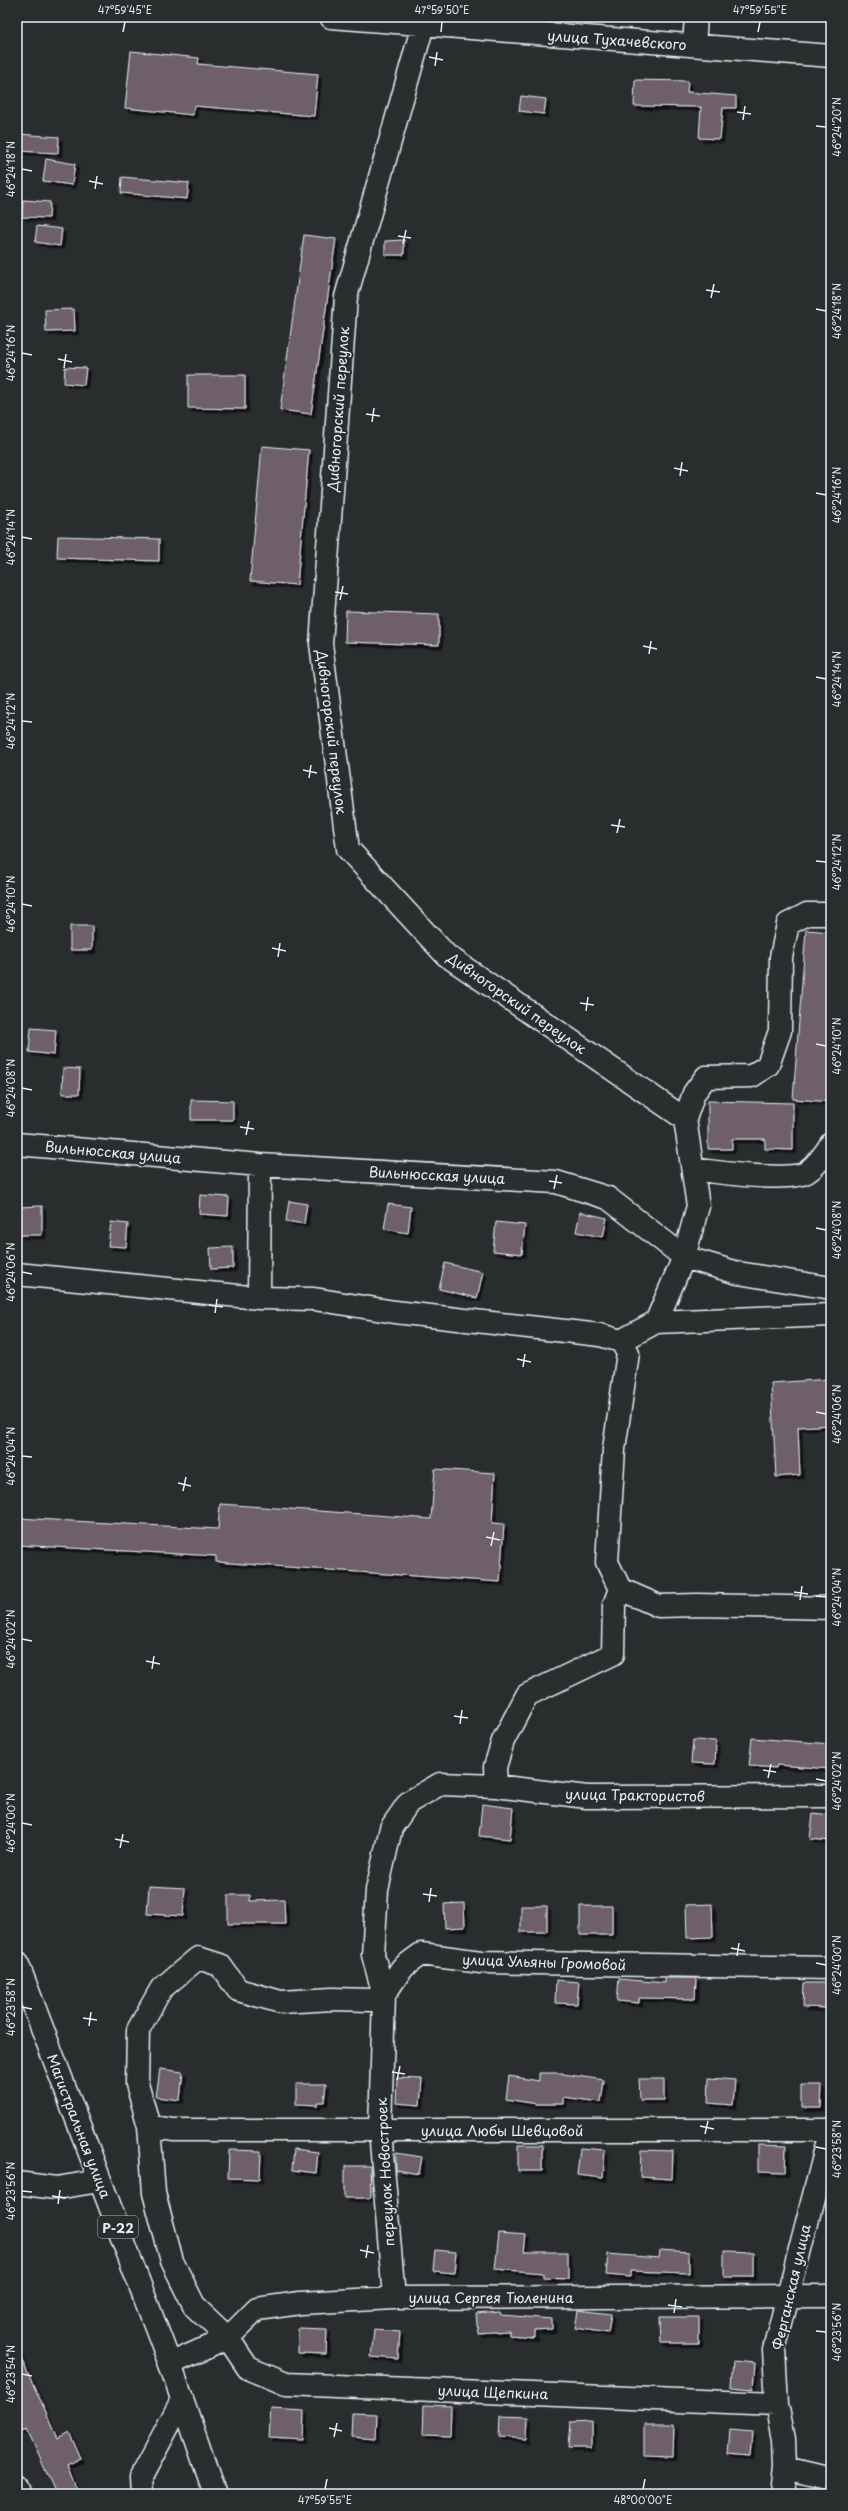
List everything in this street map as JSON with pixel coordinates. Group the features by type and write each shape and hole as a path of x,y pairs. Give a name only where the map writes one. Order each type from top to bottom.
{"main road":[{"name":"улица Тухачевского","path":"331,17 422,21 694,46 831,56"},
{"path":"694,46 696,17"},
{"name":"Дивногорский переулок","path":"422,21 346,297 321,644 348,849 446,955 685,1119"},
{"path":"656,1322 684,1257 698,1206 685,1119 694,1093 706,1077 752,1076 768,1065 780,1031 781,957 788,924 808,914 831,914"},
{"name":"Вильнюсская улица","path":"17,1144 260,1165 556,1182 608,1198 684,1257 738,1273 831,1288"},
{"path":"693,1170 760,1177 806,1173 823,1156 831,1144"},
{"path":"259,1298 260,1165"},
{"path":"17,1274 259,1298 314,1299 395,1312 600,1335 621,1341 628,1353 614,1448 607,1562 620,1589 658,1606 697,1604 831,1608"},
{"path":"621,1341 656,1322 831,1315"},
{"path":"496,1786 495,1767 503,1741 528,1695 613,1654 614,1605 620,1589"},
{"name":"улица Трактористов","path":"440,1784 496,1786 587,1797 831,1796"},
{"name":"переулок Новостроек","path":"394,2298 380,2130 384,1995 373,1955 377,1890 391,1828 409,1802 440,1784"},
{"name":"улица Ульяны Громовой","path":"384,1995 402,1968 421,1954 481,1962 831,1968"},
{"path":"149,2126 137,2084 138,2030 161,1989 198,1958 220,1965 238,1990 280,2002 332,1999 371,2000 384,1995"},
{"name":"Магистральная улица","path":"17,1962 170,2364 215,2494"},
{"name":"улица Любы Шевцовой","path":"149,2126 173,2130 831,2130"},
{"name":"улица Щепкина","path":"149,2126 154,2193 172,2261 196,2306 228,2338 248,2368 286,2384 777,2404"},
{"name":"Ферганская улица","path":"782,2494 785,2468 784,2439 777,2404 774,2350 786,2296 831,2130"},
{"path":"17,2183 56,2188 100,2181"},
{"name":"улица Сергея Тюленина","path":"170,2364 228,2338 257,2309 300,2303 394,2298 831,2296"},
{"path":"142,2494 141,2477 182,2400"},
{"path":"785,2468 831,2479"},
{"path":"17,2486 20,2494"}],"building":[{"path":"131,51 199,58 198,64 318,74 314,116 194,106 193,115 125,108"},
{"path":"635,80 688,81 687,92 736,96 736,108 723,108 720,139 699,138 701,107 634,106"},
{"path":"521,96 546,99 544,114 519,111"},
{"path":"18,134 59,137 58,153 17,151"},
{"path":"46,159 75,164 72,185 43,181"},
{"path":"122,177 189,183 187,199 121,193"},
{"path":"23,200 50,202 49,218 22,217"},
{"path":"37,226 62,229 60,246 35,242"},
{"path":"304,235 336,239 311,414 280,410"},
{"path":"404,240 404,255 385,255 385,241"},
{"path":"74,309 75,331 46,332 45,310"},
{"path":"65,367 86,368 84,385 64,383"},
{"path":"188,375 245,375 245,409 188,408"},
{"path":"262,446 309,450 297,585 250,581"},
{"path":"58,536 159,539 159,561 57,558"},
{"path":"346,611 439,614 439,645 345,642"},
{"path":"70,926 92,926 92,950 70,950"},
{"path":"806,930 831,932 831,1102 793,1099"},
{"path":"31,1028 56,1030 54,1055 29,1052"},
{"path":"63,1068 80,1069 79,1094 62,1094"},
{"path":"191,1100 233,1101 233,1120 191,1120"},
{"path":"708,1101 793,1103 793,1150 765,1149 765,1139 732,1139 732,1149 708,1149"},
{"path":"200,1195 229,1197 228,1216 199,1214"},
{"path":"289,1201 307,1204 304,1224 286,1221"},
{"path":"388,1204 411,1207 408,1233 384,1229"},
{"path":"42,1206 42,1235 19,1235 18,1207"},
{"path":"580,1212 607,1218 603,1237 576,1232"},
{"path":"111,1222 128,1224 126,1247 108,1246"},
{"path":"496,1222 525,1225 522,1254 493,1251"},
{"path":"233,1247 233,1268 211,1269 210,1248"},
{"path":"445,1263 483,1272 477,1298 439,1289"},
{"path":"831,1379 831,1425 798,1427 800,1475 776,1477 771,1383"},
{"path":"435,1469 495,1473 492,1523 504,1524 500,1582 216,1562 216,1556 17,1545 17,1518 218,1529 220,1504 431,1519"},
{"path":"752,1738 831,1744 831,1769 777,1765 776,1768 749,1766"},
{"path":"693,1740 716,1741 715,1764 691,1763"},
{"path":"482,1804 513,1808 510,1839 479,1836"},
{"path":"813,1813 831,1815 831,1841 810,1839"},
{"path":"149,1886 185,1888 183,1916 147,1914"},
{"path":"228,1895 250,1895 250,1901 284,1900 285,1924 228,1924"},
{"path":"464,1903 465,1927 445,1928 444,1904"},
{"path":"712,1904 713,1937 687,1938 686,1905"},
{"path":"521,1906 547,1906 547,1932 521,1932"},
{"path":"580,1906 612,1906 612,1935 580,1935"},
{"path":"665,1978 696,1978 695,1999 639,1998 639,2003 617,2001 619,1979 665,1983"},
{"path":"556,1980 579,1982 577,2004 555,2003"},
{"path":"804,1983 829,1983 828,2008 803,2007"},
{"path":"160,2069 183,2072 180,2100 156,2097"},
{"path":"539,2073 563,2073 604,2080 601,2102 563,2097 563,2104 537,2104 506,2099 509,2076 539,2081"},
{"path":"397,2078 422,2079 420,2105 396,2103"},
{"path":"709,2078 735,2080 733,2105 708,2103"},
{"path":"639,2079 664,2079 664,2100 640,2100"},
{"path":"296,2084 326,2084 324,2102 318,2102 318,2105 296,2104"},
{"path":"801,2085 822,2085 821,2108 801,2108"},
{"path":"518,2145 542,2145 542,2171 518,2171"},
{"path":"758,2145 786,2146 785,2173 758,2172"},
{"path":"580,2148 605,2150 603,2178 577,2175"},
{"path":"294,2149 318,2152 316,2173 292,2170"},
{"path":"229,2150 261,2151 260,2179 228,2178"},
{"path":"641,2150 673,2151 672,2179 640,2177"},
{"path":"396,2153 422,2157 419,2174 396,2170"},
{"path":"345,2166 370,2166 371,2198 345,2198"},
{"path":"499,2233 526,2235 524,2252 568,2252 568,2279 543,2278 543,2273 495,2269"},
{"path":"435,2250 456,2252 454,2273 433,2271"},
{"path":"660,2250 689,2252 689,2273 630,2271 630,2277 606,2275 608,2254 659,2258"},
{"path":"724,2251 753,2252 753,2277 724,2277"},
{"path":"578,2310 611,2314 608,2333 575,2328"},
{"path":"500,2312 501,2315 552,2319 552,2329 534,2330 534,2337 509,2335 509,2331 478,2333 476,2314"},
{"path":"660,2317 699,2317 699,2343 661,2343"},
{"path":"298,2328 327,2329 326,2354 298,2353"},
{"path":"374,2330 400,2332 398,2359 371,2357"},
{"path":"17,2350 58,2438 69,2432 81,2459 67,2466 78,2494 56,2494 27,2429 22,2431 17,2422"},
{"path":"733,2361 755,2363 753,2389 731,2387"},
{"path":"424,2405 451,2406 450,2436 423,2435"},
{"path":"271,2409 304,2411 303,2439 269,2437"},
{"path":"352,2413 377,2414 376,2439 351,2437"},
{"path":"500,2416 528,2417 527,2439 499,2437"},
{"path":"592,2421 592,2448 568,2448 570,2422"},
{"path":"644,2424 674,2424 673,2456 644,2455"},
{"path":"730,2430 752,2432 750,2457 728,2455"}]}
